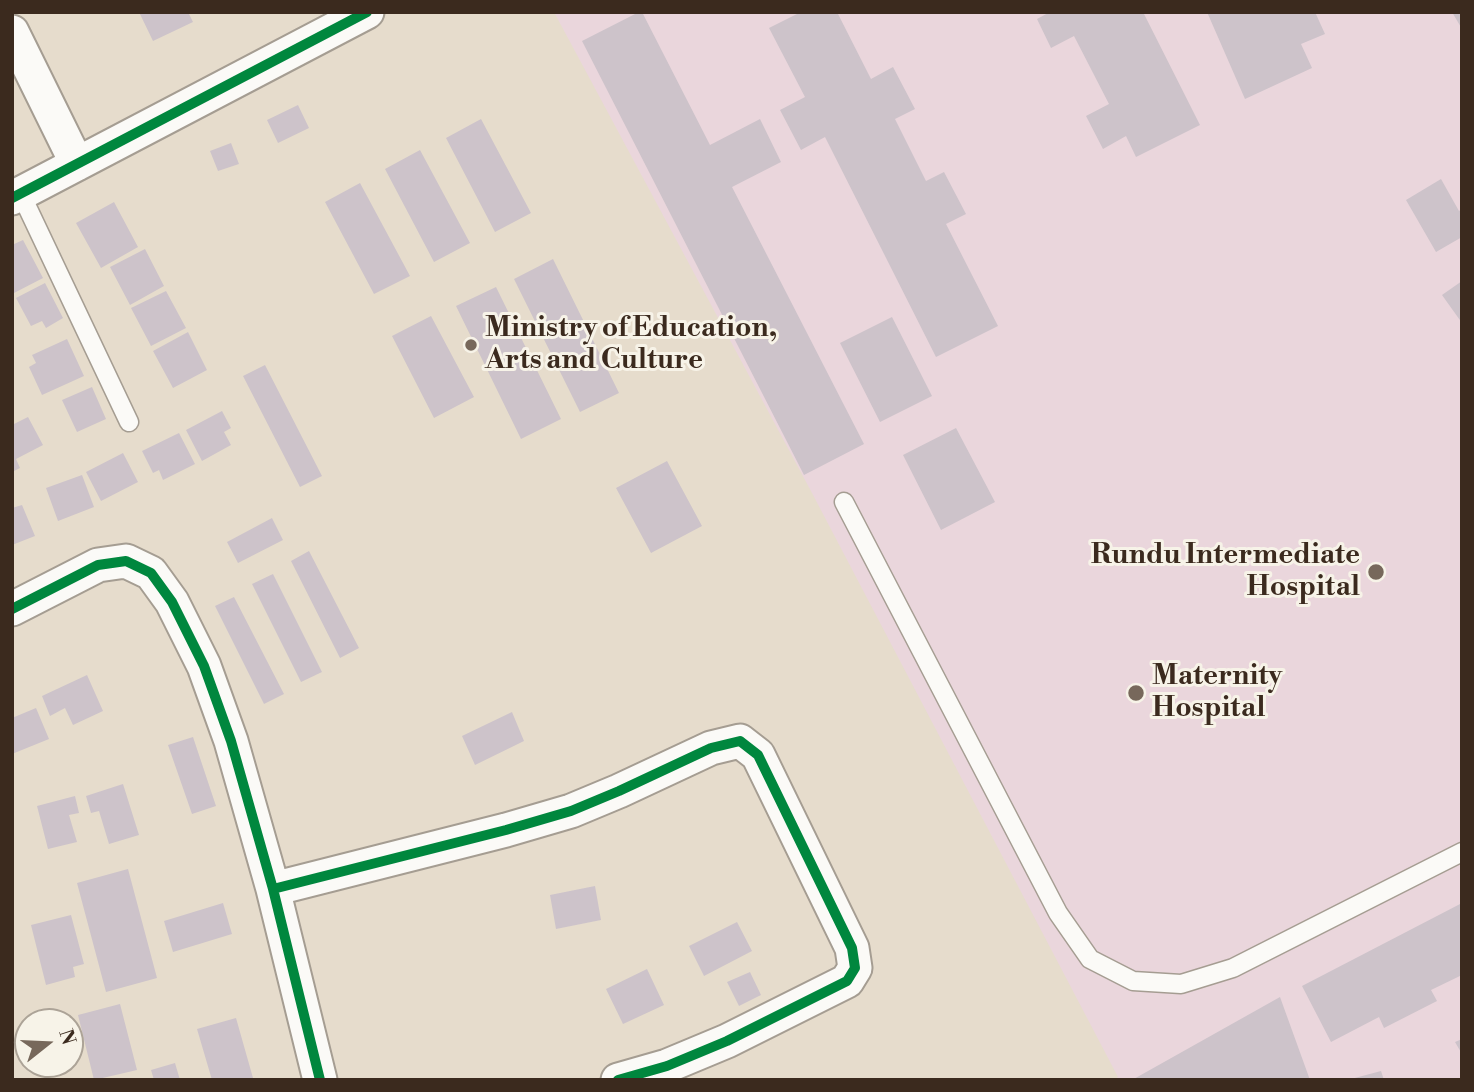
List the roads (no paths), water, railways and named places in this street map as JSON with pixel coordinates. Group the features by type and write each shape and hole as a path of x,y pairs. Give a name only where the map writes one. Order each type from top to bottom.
{"street":[{"path":"16,196 367,12"},
{"path":"12,32 77,164"},
{"path":"12,609 98,565 126,561 151,573 172,602 204,666 231,741 273,889 320,1080"},
{"path":"273,889 571,811 620,791 711,747 740,741 758,755 852,947 855,968 847,981 727,1041 667,1066 618,1080"}],"lane":[{"path":"16,196 129,422"},
{"path":"844,502 1058,913 1090,959 1133,981 1181,984 1233,968 1462,852"}],"place":[{"name":"Ministry of Education, Arts and Culture","path":"471,345"},
{"name":"Rundu Intermediate Hospital","path":"1376,572"},
{"name":"Maternity Hospital","path":"1136,693"}]}
